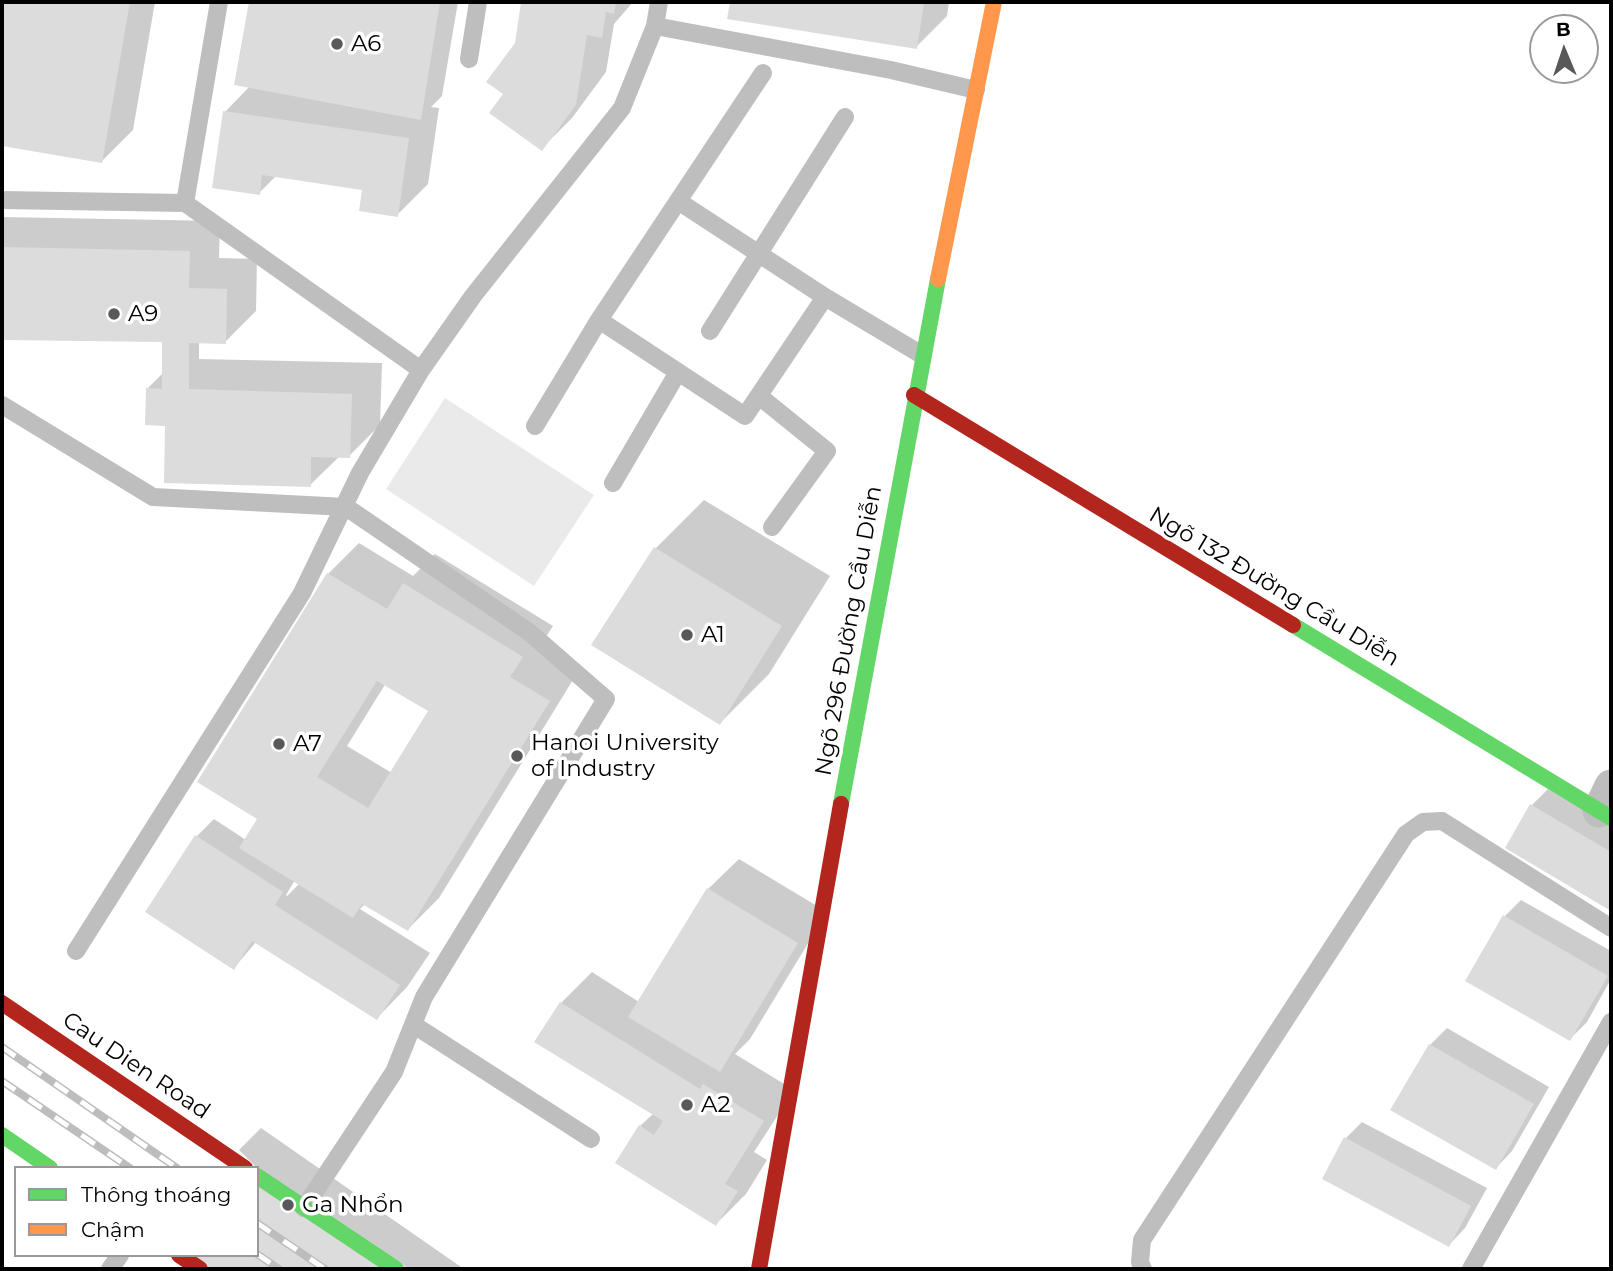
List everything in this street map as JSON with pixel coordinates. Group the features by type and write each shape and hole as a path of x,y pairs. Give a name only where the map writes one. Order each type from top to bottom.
{"main road":[{"name":"Ngõ 296 Đường Cầu Diễn","path":"759,1269 914,395 994,2"},
{"name":"Ngõ 132 Đường Cầu Diễn","path":"914,395 1607,805"},
{"name":"Cau Dien Road","path":"2,1003 242,1166"},
{"path":"2,1135 47,1166"},
{"path":"259,1177 396,1269"},
{"path":"182,1257 200,1269"}],"lane":[{"path":"185,203 219,2"},
{"path":"469,58 478,2"},
{"path":"76,951 302,593 346,507 360,473 421,370 473,296 622,108 656,26 659,2"},
{"path":"656,26 891,70 976,90"},
{"path":"535,426 599,320 763,73"},
{"path":"710,331 845,117"},
{"path":"2,200 185,203 421,370"},
{"path":"678,201 825,298 922,355"},
{"path":"599,320 745,416 825,298"},
{"path":"612,483 678,372"},
{"path":"759,396 827,451 772,527"},
{"path":"2,405 153,497 346,507 529,632 606,699 424,997 394,1072 304,1208"},
{"path":"1143,1269 1140,1262 1142,1240 1406,834 1423,822 1442,821 1611,928"},
{"path":"1471,1269 1611,1022"},
{"path":"415,1025 591,1139"}],"shaded area":[{"path":"445,398 594,495 534,586 386,489"}],"building":[{"path":"2,2 130,2 102,163 2,146"},
{"name":"A6","path":"249,2 440,2 421,120 234,85"},
{"path":"521,2 616,2 614,14 606,12 602,38 587,35 576,105 542,151 489,113 503,94 486,82 515,43"},
{"path":"730,2 924,2 917,49 727,19"},
{"path":"223,111 409,138 398,217 359,211 362,190 262,175 260,195 212,188"},
{"path":"2,247 190,251 189,288 227,289 226,344 189,343 189,389 352,394 350,458 311,457 311,487 164,483 165,426 145,425 146,388 162,389 162,342 2,340"},
{"name":"A1","path":"654,547 782,626 720,725 591,645"},
{"name":"A7","path":"327,573 387,609 403,583 523,657 510,677 550,701 408,931 362,904 353,918 239,848 257,819 197,782","holes":["377,681 428,711 368,808 317,777"]},
{"path":"1530,804 1611,852 1611,911 1505,848"},
{"path":"195,835 283,892 275,905 400,985 377,1020 252,941 234,970 145,912"},
{"path":"707,888 798,943 720,1072 628,1017"},
{"path":"1503,915 1608,976 1570,1041 1465,981"},
{"name":"A2","path":"560,1002 700,1089 703,1084 764,1121 725,1184 738,1191 716,1226 615,1163 639,1125 654,1135 663,1121 534,1042"},
{"path":"1429,1044 1534,1104 1496,1170 1390,1110"},
{"path":"1344,1137 1471,1206 1449,1247 1322,1179"},
{"name":"Ga Nhổn","path":"259,1169 410,1269 187,1269 170,1257 259,1257"}],"railway":[{"path":"2,1047 174,1166"},
{"path":"2,1081 127,1166"},
{"path":"259,1224 325,1269"},
{"path":"259,1255 279,1269"}],"traffic: fast":[{"path":"841,804 938,279"},
{"path":"1293,625 1611,818"},
{"path":"2,1135 47,1166"},
{"path":"259,1177 396,1269"}],"traffic: slow":[{"path":"938,279 994,2"}],"traffic: jam":[{"path":"914,395 1293,625"},
{"path":"759,1269 841,804"},
{"path":"2,1003 242,1166"},
{"path":"182,1257 200,1269"}],"place":[{"name":"A6","path":"337,44"},
{"name":"A9","path":"114,314"},
{"name":"A1","path":"687,635"},
{"name":"A7","path":"279,744"},
{"name":"Hanoi University of Industry","path":"517,756"},
{"name":"A2","path":"687,1105"},
{"name":"Ga Nhổn","path":"288,1205"}]}
